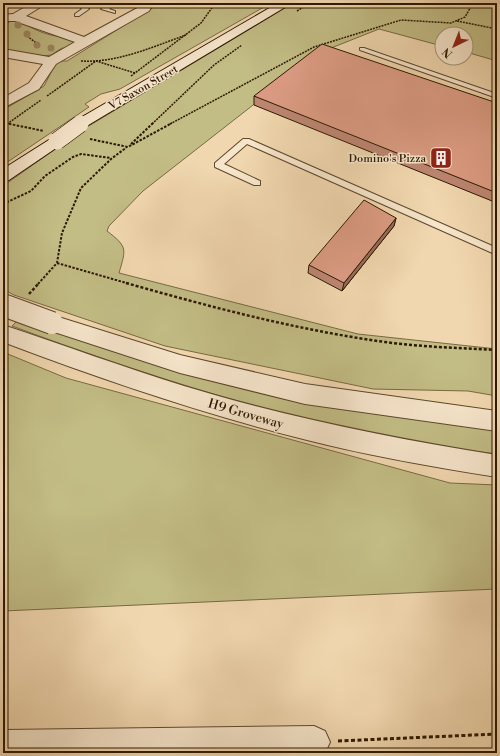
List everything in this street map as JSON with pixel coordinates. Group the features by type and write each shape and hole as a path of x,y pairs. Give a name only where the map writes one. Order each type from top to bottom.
{"street":[{"path":"6,19 42,3"},
{"path":"3,104 34,86 51,61 86,42 126,16 145,8 148,3"},
{"name":"V7 Saxon Street","path":"3,176 57,141 80,124 291,7"},
{"path":"6,19 86,42"},
{"path":"3,53 51,61"},
{"path":"3,305 52,323 180,364 305,394 497,421"},
{"name":"H9 Groveway","path":"3,333 124,376 301,428 449,460 497,466"},
{"path":"366,403 497,408"},
{"path":"3,746 314,742"}],"lane":[{"path":"77,15 86,9 79,3"},
{"path":"113,12 104,9 114,3"},
{"path":"362,49 497,96"},
{"path":"257,183 218,165 246,140 497,252"}],"path":[{"path":"130,77 201,23 214,5 207,3"},
{"path":"291,7 310,3"},
{"path":"473,3 465,17 456,22 401,20 314,47 128,147 111,158 80,188 62,233 57,263 189,302 340,335 456,350 497,350"},
{"path":"456,22 497,29"},
{"path":"87,62 113,59 186,35"},
{"path":"128,147 214,65 244,44"},
{"path":"96,61 135,73"},
{"path":"7,124 96,61"},
{"path":"3,204 31,191 45,176 73,157 81,154 111,158"},
{"path":"314,742 497,734"}],"shaded area":[{"path":"160,3 271,3 120,89 101,94 85,104 89,107 3,165 3,110 44,86 57,61 67,61"},
{"path":"293,3 497,4 497,61 474,54 474,26 434,26 434,44 379,29 321,52 143,191 109,226 107,231 119,241 124,249 119,273 358,334 497,349 497,396 468,391 373,389 165,346 14,295 3,289 3,186 82,130"},
{"path":"13,20 46,34 68,39 77,44 68,49 62,48 51,55 44,56 3,50 3,40 8,33 5,32 7,23"},
{"path":"19,319 497,429 497,454 373,434 251,405 130,368 12,326"},
{"path":"3,352 66,378 450,483 497,485 497,589 3,611"}],"building":[{"name":"Domino's Pizza","path":"322,44 497,103 497,193 254,96"},
{"path":"364,200 396,218 344,283 309,265"}],"place":[{"name":"Domino's Pizza","path":"441,158"}]}
